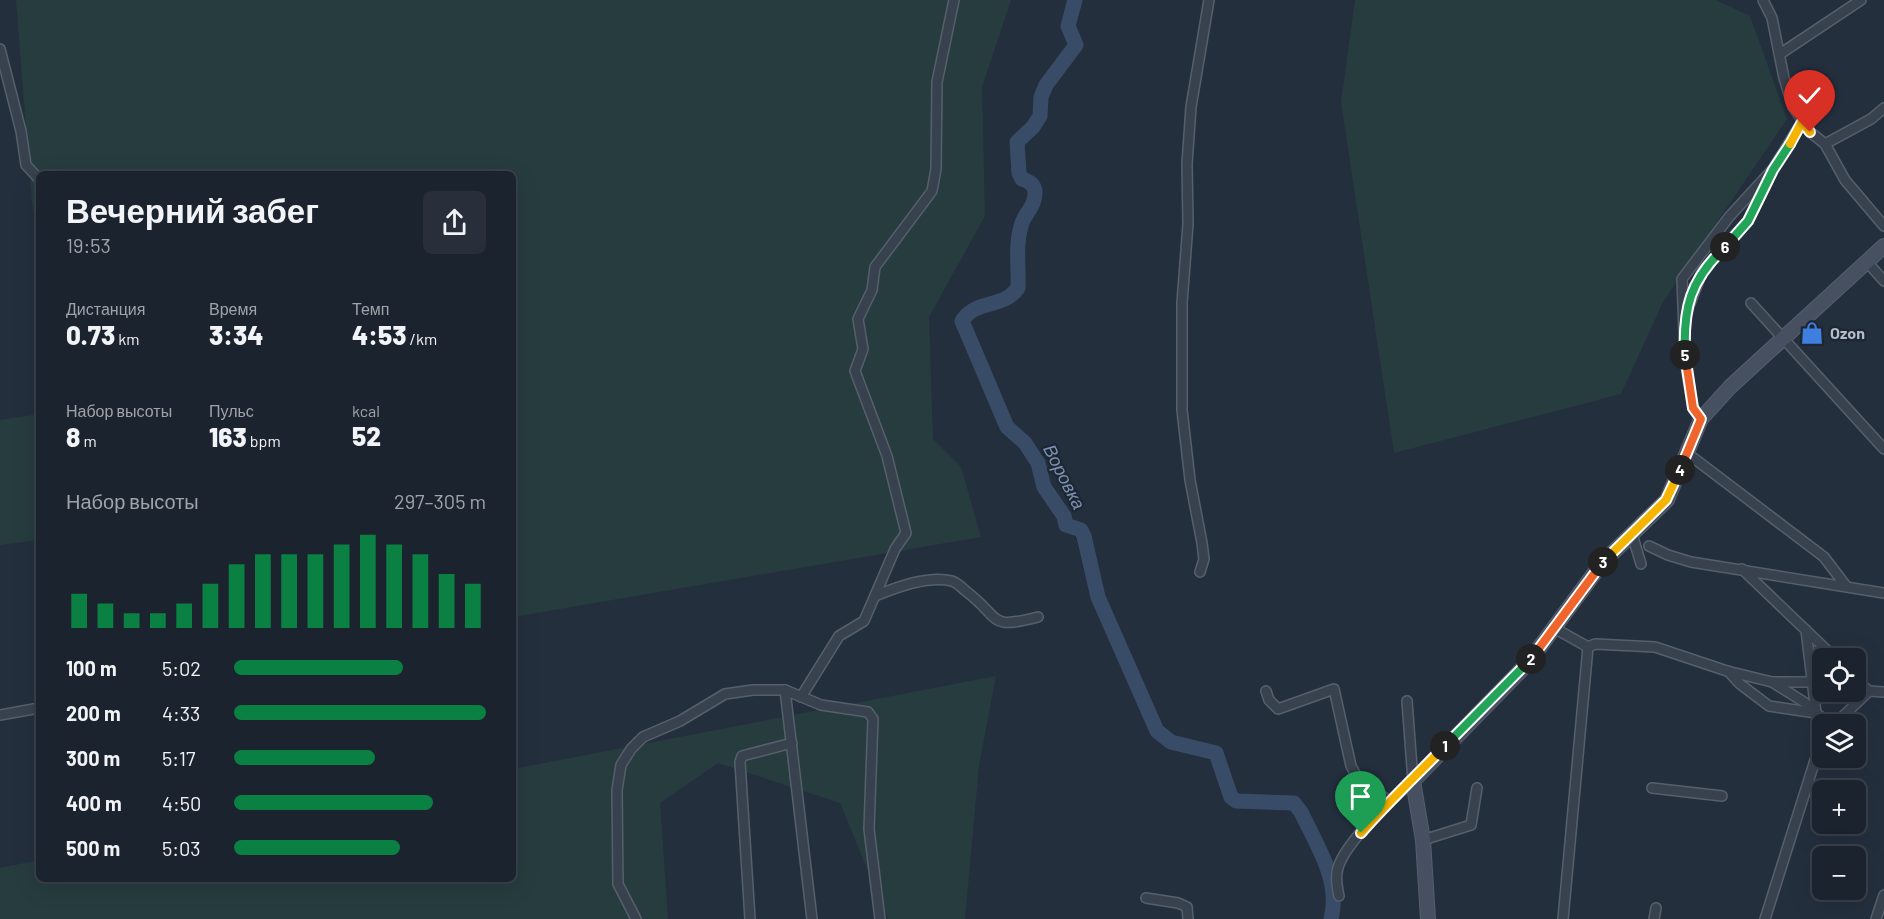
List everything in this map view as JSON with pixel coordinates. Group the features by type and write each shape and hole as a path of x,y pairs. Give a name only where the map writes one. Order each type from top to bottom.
{"street":[{"path":"801,697 839,636 864,621 895,549 906,533 887,456 855,370 863,349 858,319 872,290 875,267 932,190 936,169 936,82 954,0"},
{"path":"1200,572 1204,559 1190,480 1182,410 1182,303 1191,107 1209,0"},
{"path":"1763,0 1772,18 1788,96 1802,122 1825,144 1845,180 1884,226"},
{"path":"1780,54 1861,0"},
{"path":"0,49 21,132 26,165 36,176"},
{"path":"1825,144 1871,119 1884,108"},
{"path":"1708,263 1737,236 1748,221 1773,170 1802,122"},
{"path":"1701,419 1693,408 1685,359 1684,319 1681,307 1682,279 1716,233 1773,170"},
{"path":"1684,319 1694,289 1708,263 1716,233"},
{"path":"1338,896 1338,866 1361,833 1389,801 1413,782 1528,663 1602,563 1666,500 1701,419 1730,387 1884,246"},
{"path":"1867,262 1884,281"},
{"path":"1751,303 1884,448"},
{"path":"1687,453 1824,557 1846,586"},
{"path":"1632,534 1641,564"},
{"path":"1649,546 1691,562 1884,593"},
{"path":"1742,569 1825,648"},
{"path":"876,596 929,580 954,581 977,600 993,619 1009,624 1038,617"},
{"path":"1554,628 1588,647 1595,645 1655,646 1727,671 1772,682 1812,682"},
{"path":"1806,630 1812,656"},
{"path":"1563,919 1588,647"},
{"path":"1727,671 1769,706 1816,713"},
{"path":"1772,682 1793,693 1816,713"},
{"path":"1266,691 1269,700 1278,709 1334,689 1351,766 1357,777 1389,801"},
{"path":"636,919 621,893 617,868 617,790 621,765 631,749 644,737 680,721 724,694 753,690 785,690 821,705 868,712 873,719 869,830 880,919"},
{"path":"785,690 812,919"},
{"path":"1866,690 1884,692"},
{"path":"1845,714 1869,691"},
{"path":"1407,701 1413,782 1423,840 1428,919"},
{"path":"1816,713 1817,702"},
{"path":"0,715 36,709"},
{"path":"750,919 740,762 742,756 755,750 792,743"},
{"path":"1766,919 1813,768"},
{"path":"1423,840 1472,825 1477,788"},
{"path":"1652,788 1722,796"},
{"path":"1876,919 1884,895"},
{"path":"1146,898 1178,903 1187,907 1188,919"},
{"path":"1654,919 1656,908"}],"green space":[{"path":"16,0 1011,0 982,87 985,216 929,317 933,439 961,467 981,537 516,616 516,171 36,171 36,223 32,204"},
{"path":"1355,0 1716,0 1750,16 1787,119 1663,302 1621,394 1394,453 1341,102"},
{"path":"36,414 36,540 0,545 0,420"},
{"path":"996,676 979,766 965,919 888,919 840,803 718,763 660,803 668,919 0,919 0,868 36,861 36,882 516,882 516,768"}],"waterway":[{"name":"Воровка","path":"1075,0 1068,26 1076,45 1046,85 1041,97 1040,116 1033,127 1017,142 1019,173 1035,191 1034,201 1019,234 1018,288 1005,299 975,309 962,321 1007,427 1025,443 1038,463 1044,487 1064,516 1066,525 1081,530 1084,536 1098,597 1157,731 1171,742 1216,753 1231,797 1236,801 1294,803 1301,812 1326,864 1333,891 1331,919"}],"place":[{"name":"Ozon","path":"1812,333"}],"route":[{"path":"1361,833 1389,801 1413,782 1528,663 1602,563 1666,500 1701,419 1693,408 1685,359 1684,319 1694,289 1708,263 1737,236 1748,221 1773,170 1802,122 1810,132"}]}
